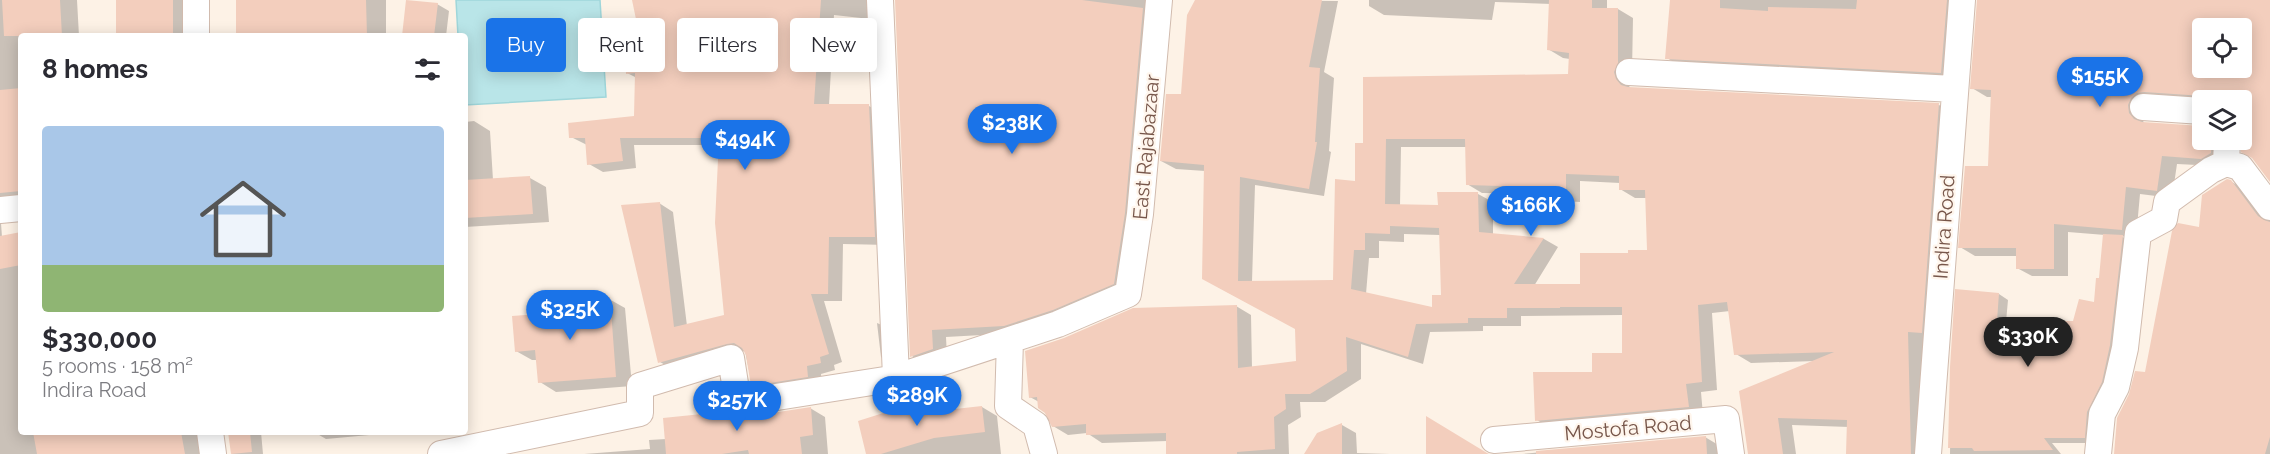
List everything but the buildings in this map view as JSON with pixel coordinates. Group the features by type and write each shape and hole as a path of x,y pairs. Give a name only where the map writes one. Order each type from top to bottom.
{"street":[{"path":"196,0 196,33"},
{"path":"880,0 896,377"},
{"name":"East Rajabazaar","path":"1010,340 1058,324 1128,294 1140,214 1159,0"},
{"name":"Indira Road","path":"1928,454 1962,0"},
{"path":"1629,72 1954,89"},
{"path":"2144,107 2192,110"},
{"path":"2098,454 2102,414 2116,387 2125,348 2138,233 2164,219 2167,202 2211,170 2227,151 2270,207"},
{"path":"0,210 18,208"},
{"path":"441,454 640,413 640,386 731,358 738,403 896,377 1010,340 1008,406 1036,425 1044,454"},
{"name":"Mostofa Road","path":"1494,440 1726,419 1731,454"},
{"path":"210,435 213,454"}],"water":[{"path":"456,0 600,0 601,18 578,18 578,72 604,72 606,97 468,105 468,33 458,33"}]}
